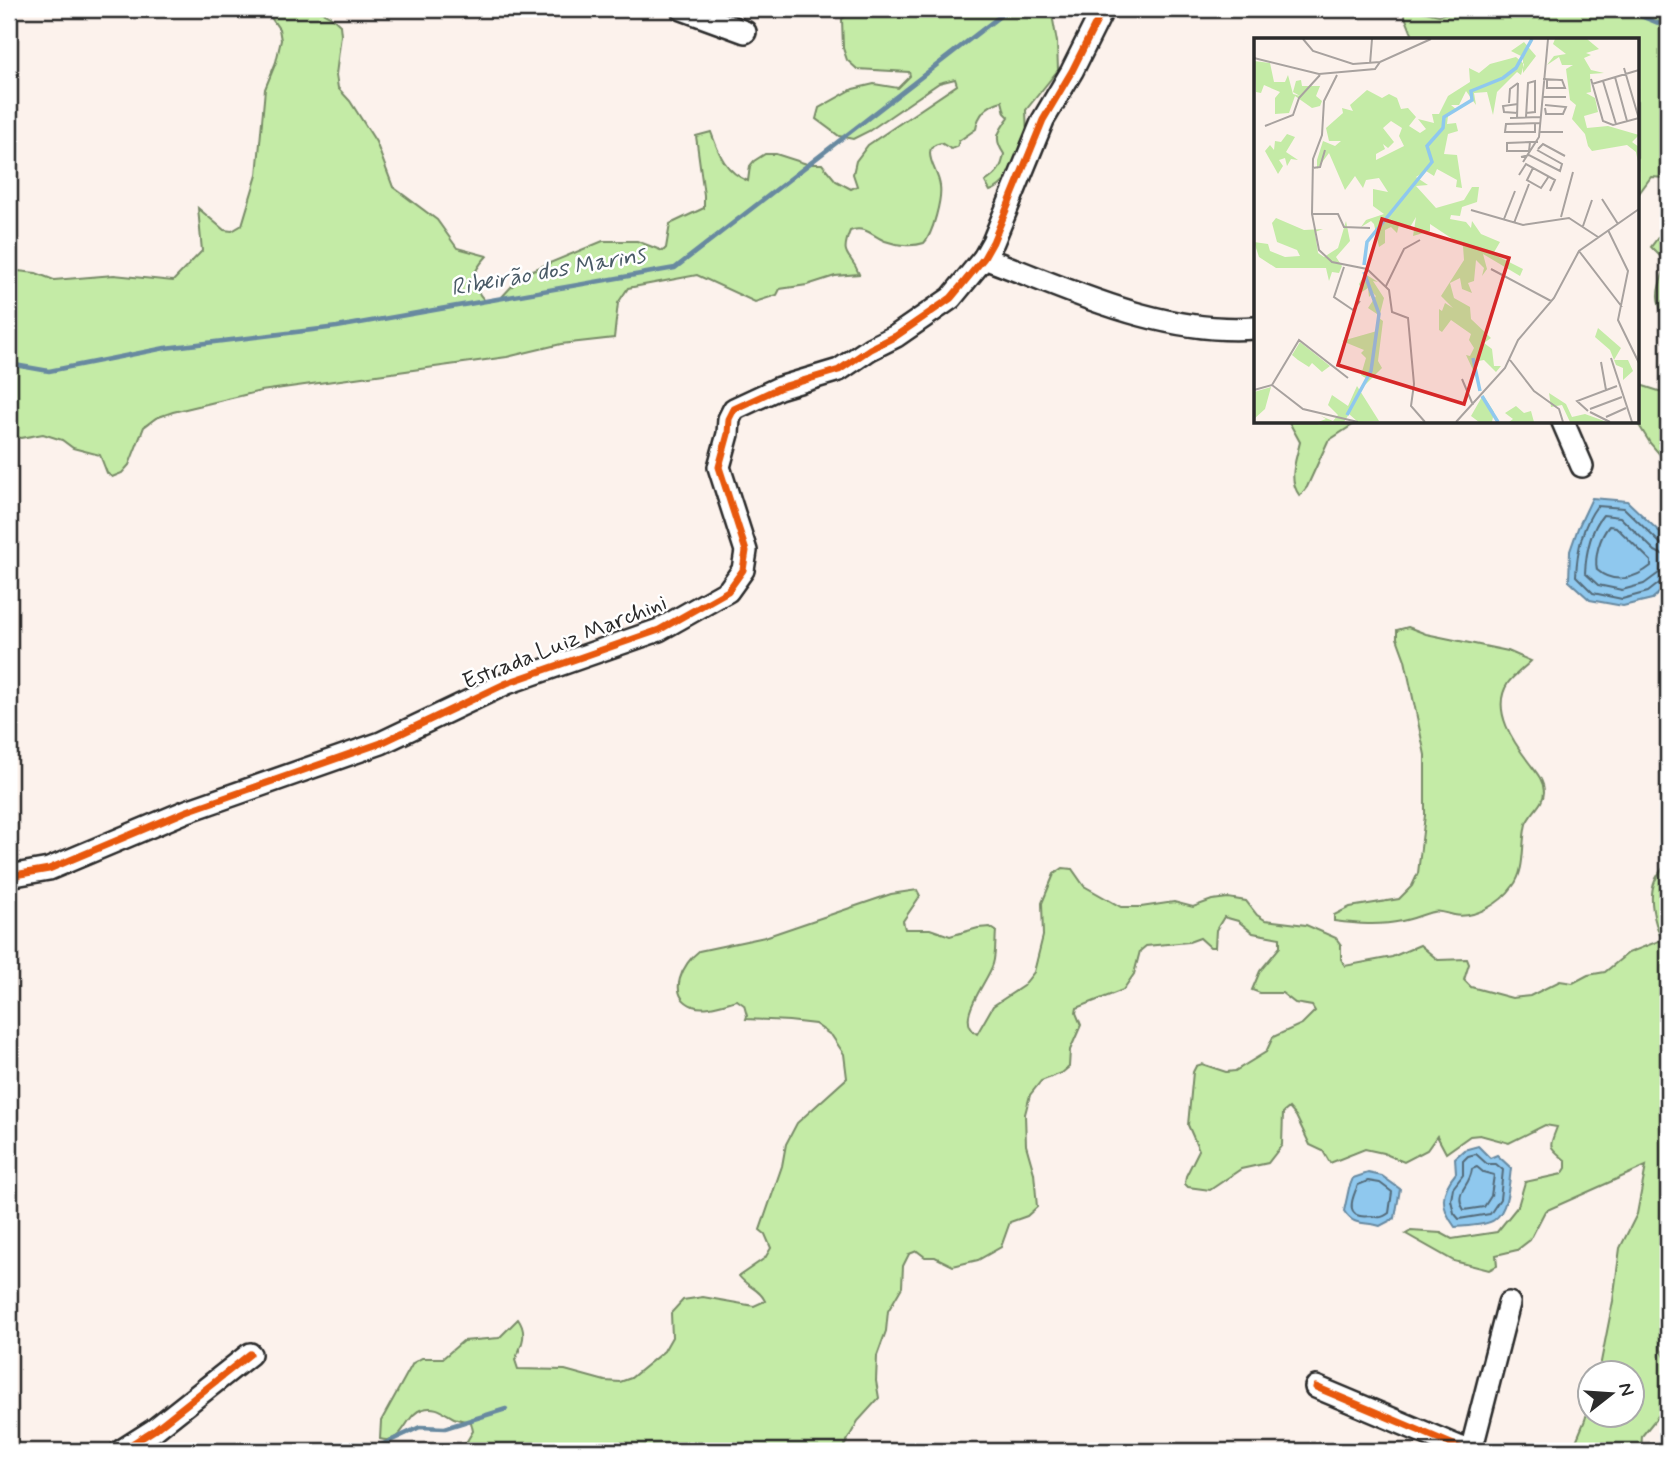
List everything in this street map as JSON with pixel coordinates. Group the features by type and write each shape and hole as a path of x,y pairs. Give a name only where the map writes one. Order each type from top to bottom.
{"street":[{"path":"682,9 746,32"},
{"name":"Estrada Luiz Marchini","path":"9,876 49,869 187,811 381,743 507,683 659,630 728,591 743,570 746,551 719,467 729,419 734,409 779,388 839,370 870,349 897,336 951,298 984,258 993,242 1043,120 1072,71 1103,9"},
{"path":"984,258 1126,311 1183,324 1231,330 1254,328"},
{"path":"1564,424 1582,466"},
{"path":"1316,1387 1469,1451 1509,1303"},
{"path":"121,1451 154,1430 250,1354"}],"green space":[{"path":"265,9 317,9 340,25 336,75 338,88 350,101 376,142 393,187 437,220 457,248 487,256 477,268 474,279 477,290 486,302 500,299 523,274 603,241 637,241 663,251 666,248 670,224 704,208 696,136 711,132 728,167 748,181 750,166 754,161 765,154 776,154 807,164 822,164 836,181 851,189 857,186 853,174 856,161 868,145 957,85 955,79 939,83 853,139 839,136 816,119 819,108 853,89 874,84 898,88 910,76 909,72 857,69 847,60 843,48 842,19 855,9 1051,9 1057,42 1058,70 1026,110 1027,137 1003,183 990,191 985,182 998,170 1003,159 998,135 1009,117 1002,101 984,111 976,129 959,141 957,147 951,149 941,143 931,149 930,157 940,192 934,224 924,243 899,244 885,241 864,230 850,231 846,251 859,274 835,276 807,285 780,289 777,295 755,302 697,275 628,288 618,303 614,338 561,344 507,357 261,391 173,412 156,418 144,427 129,465 122,473 112,477 107,473 100,455 73,448 62,440 43,434 21,438 9,435 9,275 18,271 36,273 54,280 114,275 173,281 202,251 198,208 224,230 232,231 242,225 257,175 265,89 281,40 279,29"},
{"path":"1402,9 1439,15 1465,9 1668,9 1668,180 1651,177 1638,195 1638,38 1410,38 1412,34"},
{"path":"1668,224 1668,321 1658,299 1659,285 1667,263 1651,247"},
{"path":"1638,384 1662,392 1668,391 1668,464 1638,424"},
{"path":"1290,424 1354,424 1328,441 1307,487 1300,496 1293,477 1300,442"},
{"path":"1408,627 1426,634 1508,651 1531,661 1508,683 1502,704 1506,726 1540,777 1544,788 1543,796 1526,824 1522,864 1517,879 1495,904 1462,916 1436,912 1385,924 1334,921 1334,915 1350,907 1399,899 1412,886 1418,873 1425,815 1425,755 1405,660 1397,638 1397,630"},
{"path":"1668,862 1668,1276 1665,1278 1668,1296 1662,1312 1661,1349 1668,1363 1668,1404 1642,1436 1641,1451 1572,1451 1582,1428 1646,1428 1646,1358 1602,1358 1620,1248 1637,1214 1646,1166 1545,1211 1530,1240 1517,1250 1496,1255 1497,1266 1489,1270 1454,1261 1406,1234 1411,1231 1441,1233 1452,1239 1497,1232 1518,1206 1525,1182 1562,1174 1566,1168 1566,1161 1551,1146 1557,1127 1545,1125 1509,1143 1480,1135 1470,1136 1446,1153 1437,1136 1427,1150 1404,1162 1365,1149 1330,1163 1323,1151 1310,1145 1296,1116 1289,1108 1283,1113 1282,1145 1268,1163 1241,1169 1210,1190 1188,1187 1185,1184 1186,1176 1199,1150 1188,1125 1193,1072 1196,1066 1202,1064 1226,1072 1235,1071 1266,1052 1273,1037 1302,1024 1315,1011 1312,1006 1295,1003 1282,993 1260,993 1252,990 1260,971 1280,947 1280,938 1253,933 1238,921 1224,917 1216,930 1215,947 1210,947 1200,938 1189,942 1146,946 1140,951 1134,974 1123,990 1077,1008 1076,1013 1081,1025 1070,1050 1069,1067 1062,1073 1041,1081 1030,1095 1025,1114 1026,1145 1034,1173 1037,1207 1027,1216 1010,1222 1001,1247 978,1260 953,1266 935,1257 925,1257 917,1251 909,1254 903,1266 902,1287 888,1311 886,1331 877,1356 876,1381 879,1398 858,1421 842,1450 461,1451 473,1431 471,1422 456,1419 432,1408 417,1412 395,1438 380,1439 381,1421 413,1363 422,1358 443,1358 463,1341 499,1338 518,1319 523,1334 515,1360 518,1369 565,1370 605,1381 620,1382 631,1378 664,1351 672,1337 671,1313 683,1300 703,1297 754,1306 765,1301 760,1293 739,1276 765,1258 771,1248 765,1234 760,1230 782,1166 786,1144 797,1123 847,1078 844,1054 832,1036 815,1024 746,1019 744,1005 737,1000 703,1008 685,1001 680,994 680,979 688,963 699,951 765,937 891,894 917,890 920,896 903,921 905,929 930,929 950,936 978,928 990,927 996,931 993,964 970,1010 971,1028 977,1034 993,1006 1023,986 1034,972 1043,936 1042,903 1054,874 1063,868 1072,869 1084,886 1121,907 1174,902 1193,907 1228,898 1246,901 1257,915 1265,920 1306,925 1336,938 1341,945 1341,959 1345,966 1392,957 1420,945 1438,960 1467,959 1469,964 1464,980 1471,987 1512,998 1530,996 1560,981 1573,983 1588,975 1605,972 1628,953 1659,941 1661,937 1654,917 1652,894 1656,878"}],"water":[{"path":"1592,498 1627,501 1664,536 1668,543 1668,585 1652,599 1623,606 1590,600 1569,581 1570,551"},
{"path":"1478,1146 1490,1158 1497,1155 1511,1168 1505,1204 1499,1216 1490,1222 1455,1227 1447,1213 1445,1193 1456,1173 1455,1158 1464,1150"},
{"path":"1368,1173 1382,1176 1400,1189 1395,1218 1380,1226 1356,1221 1344,1211 1353,1178"}],"waterway":[{"name":"Ribeirão dos Marins","path":"9,364 49,371 165,348 337,327 675,268 1009,9"},
{"name":"Ribeirão dos Marins","path":"1623,9 1668,27"},
{"name":"Ribeirão dos Marins","path":"371,1451 420,1427 445,1428 506,1409"}],"cycle path":[{"path":"9,876 49,869 187,811 381,743 507,683 659,630 728,591 743,570 746,551 719,467 729,419 734,409 779,388 839,370 870,349 896,336 951,298 984,258 993,242 1043,120 1072,71 1103,9"},
{"path":"121,1451 154,1430 250,1354"},
{"path":"1316,1387 1468,1451"}]}
